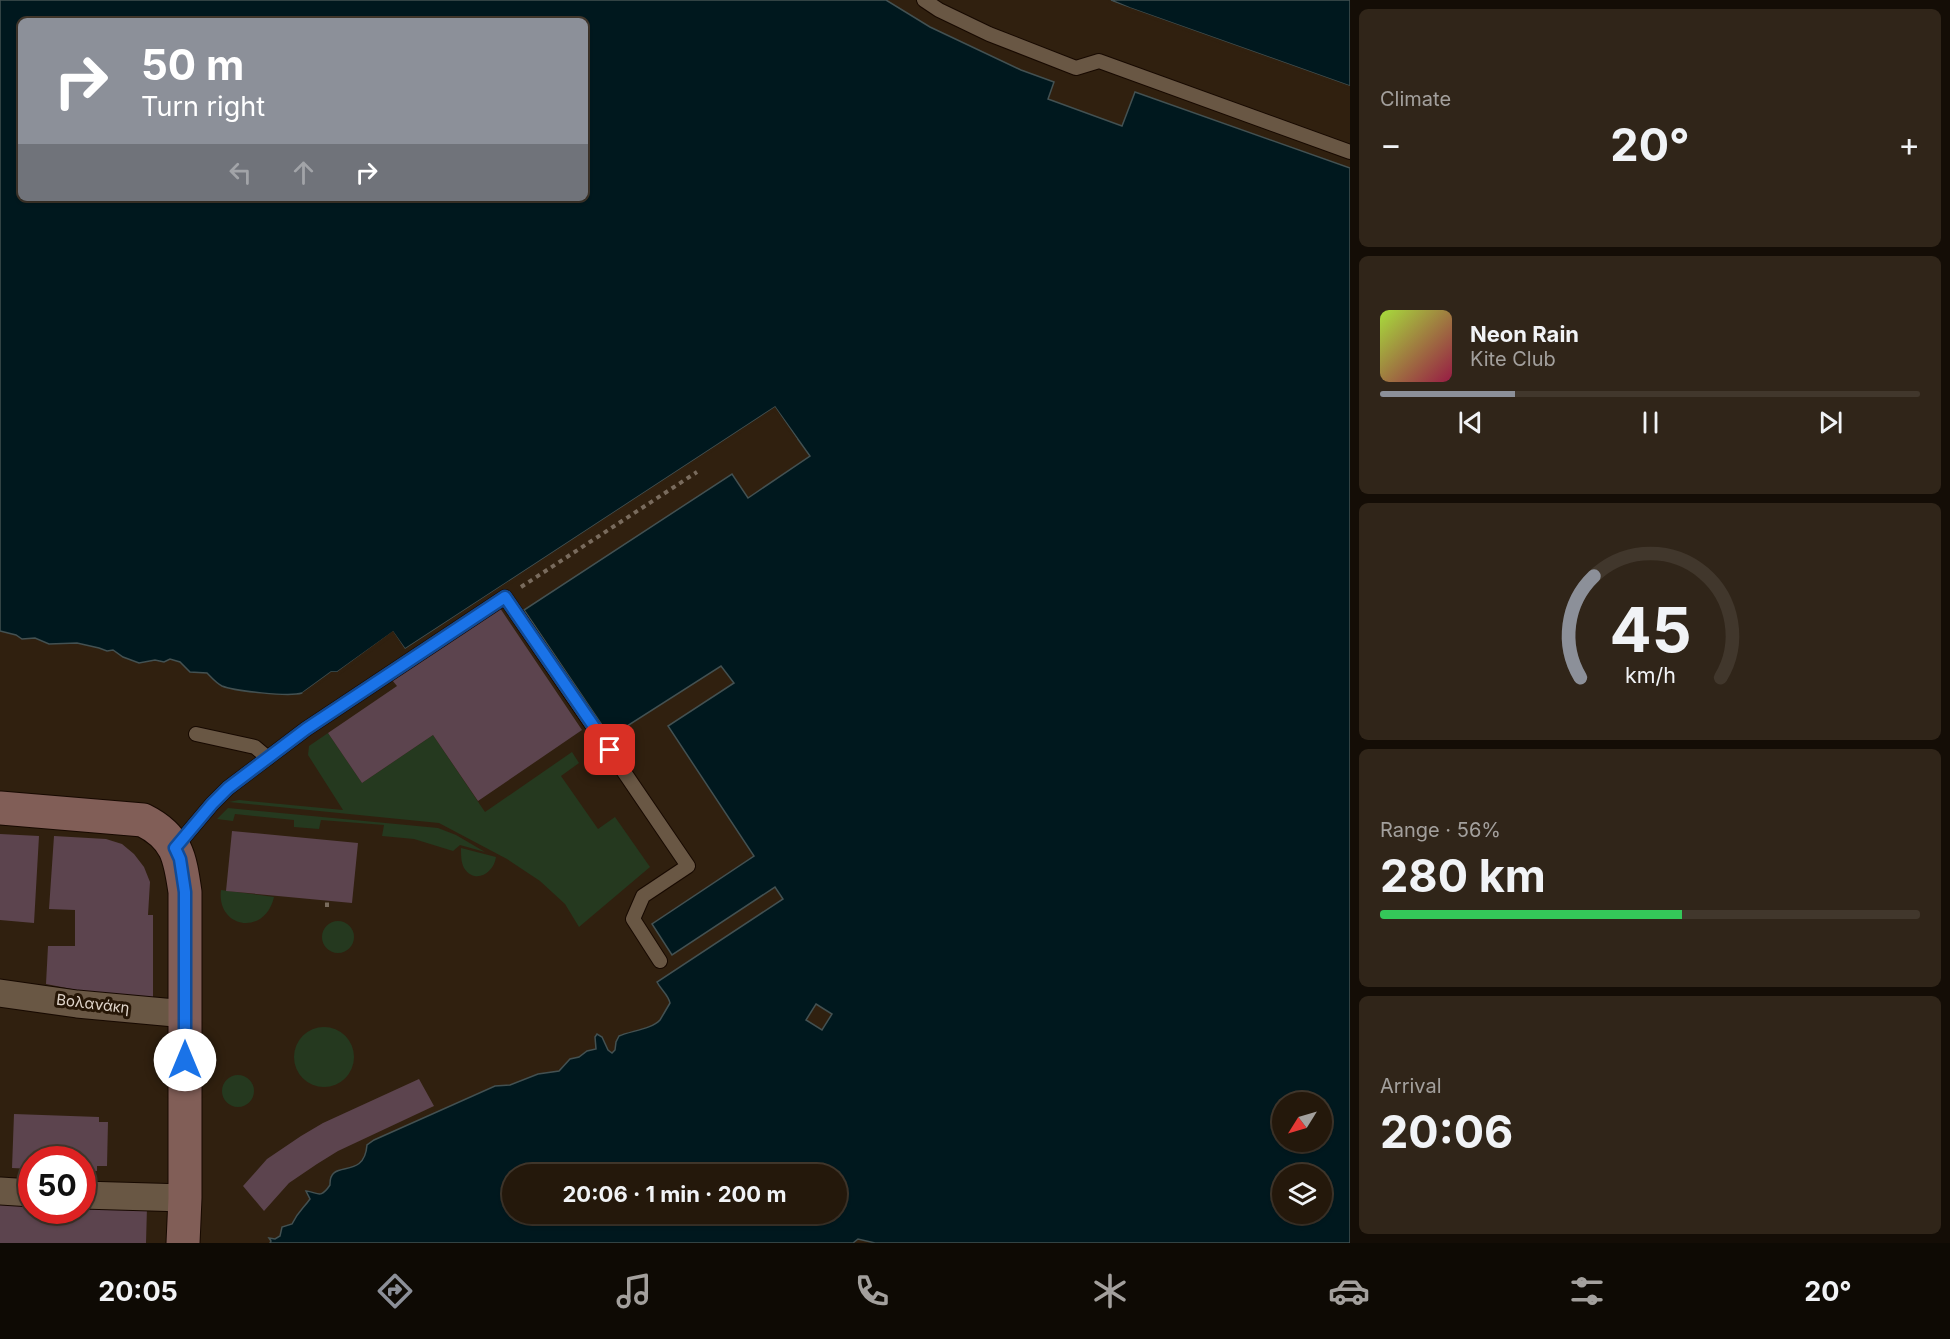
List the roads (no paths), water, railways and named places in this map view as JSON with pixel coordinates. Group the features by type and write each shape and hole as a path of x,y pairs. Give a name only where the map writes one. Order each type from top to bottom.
{"main road":[{"path":"0,808 142,820 156,826 175,848 180,859 185,892 186,1014 183,1243"}],"street":[{"name":"Βολανάκη","path":"0,993 78,1004 186,1014"},
{"path":"0,1191 18,1192"},
{"path":"96,1195 185,1198"}],"lane":[{"path":"924,0 939,10 989,34 1076,68 1099,61 1350,152"},
{"path":"175,848 218,797 306,729 505,597 688,866 643,896 633,920 660,962"},
{"path":"196,734 255,747 268,758"}],"water":[{"path":"0,0 886,0 930,27 1021,70 1054,82 1048,99 1122,126 1135,92 1350,168 1350,1243 875,1243 858,1239 853,1243 270,1243 269,1238 275,1239 280,1236 282,1227 292,1224 310,1199 306,1191 319,1194 324,1192 330,1185 331,1177 335,1172 360,1163 365,1156 367,1145 374,1140 495,1086 510,1085 538,1074 559,1071 570,1059 596,1049 597,1034 602,1037 608,1050 612,1053 619,1036 646,1028 660,1020 670,1003 657,982 783,899 775,887 672,955 652,924 754,856 668,726 734,683 721,666 610,737 524,610 732,474 748,498 810,456 775,407 405,649 393,632 337,672 331,672 302,693 274,694 228,688 222,686 207,673 190,672 180,662 170,659 164,662 155,660 139,663 113,650 107,651 77,643 49,644 35,638 22,639 0,631","holes":["816,1004 832,1014 822,1030 806,1020"]},
{"path":"1111,0 1350,0 1350,86 1130,8"}]}
